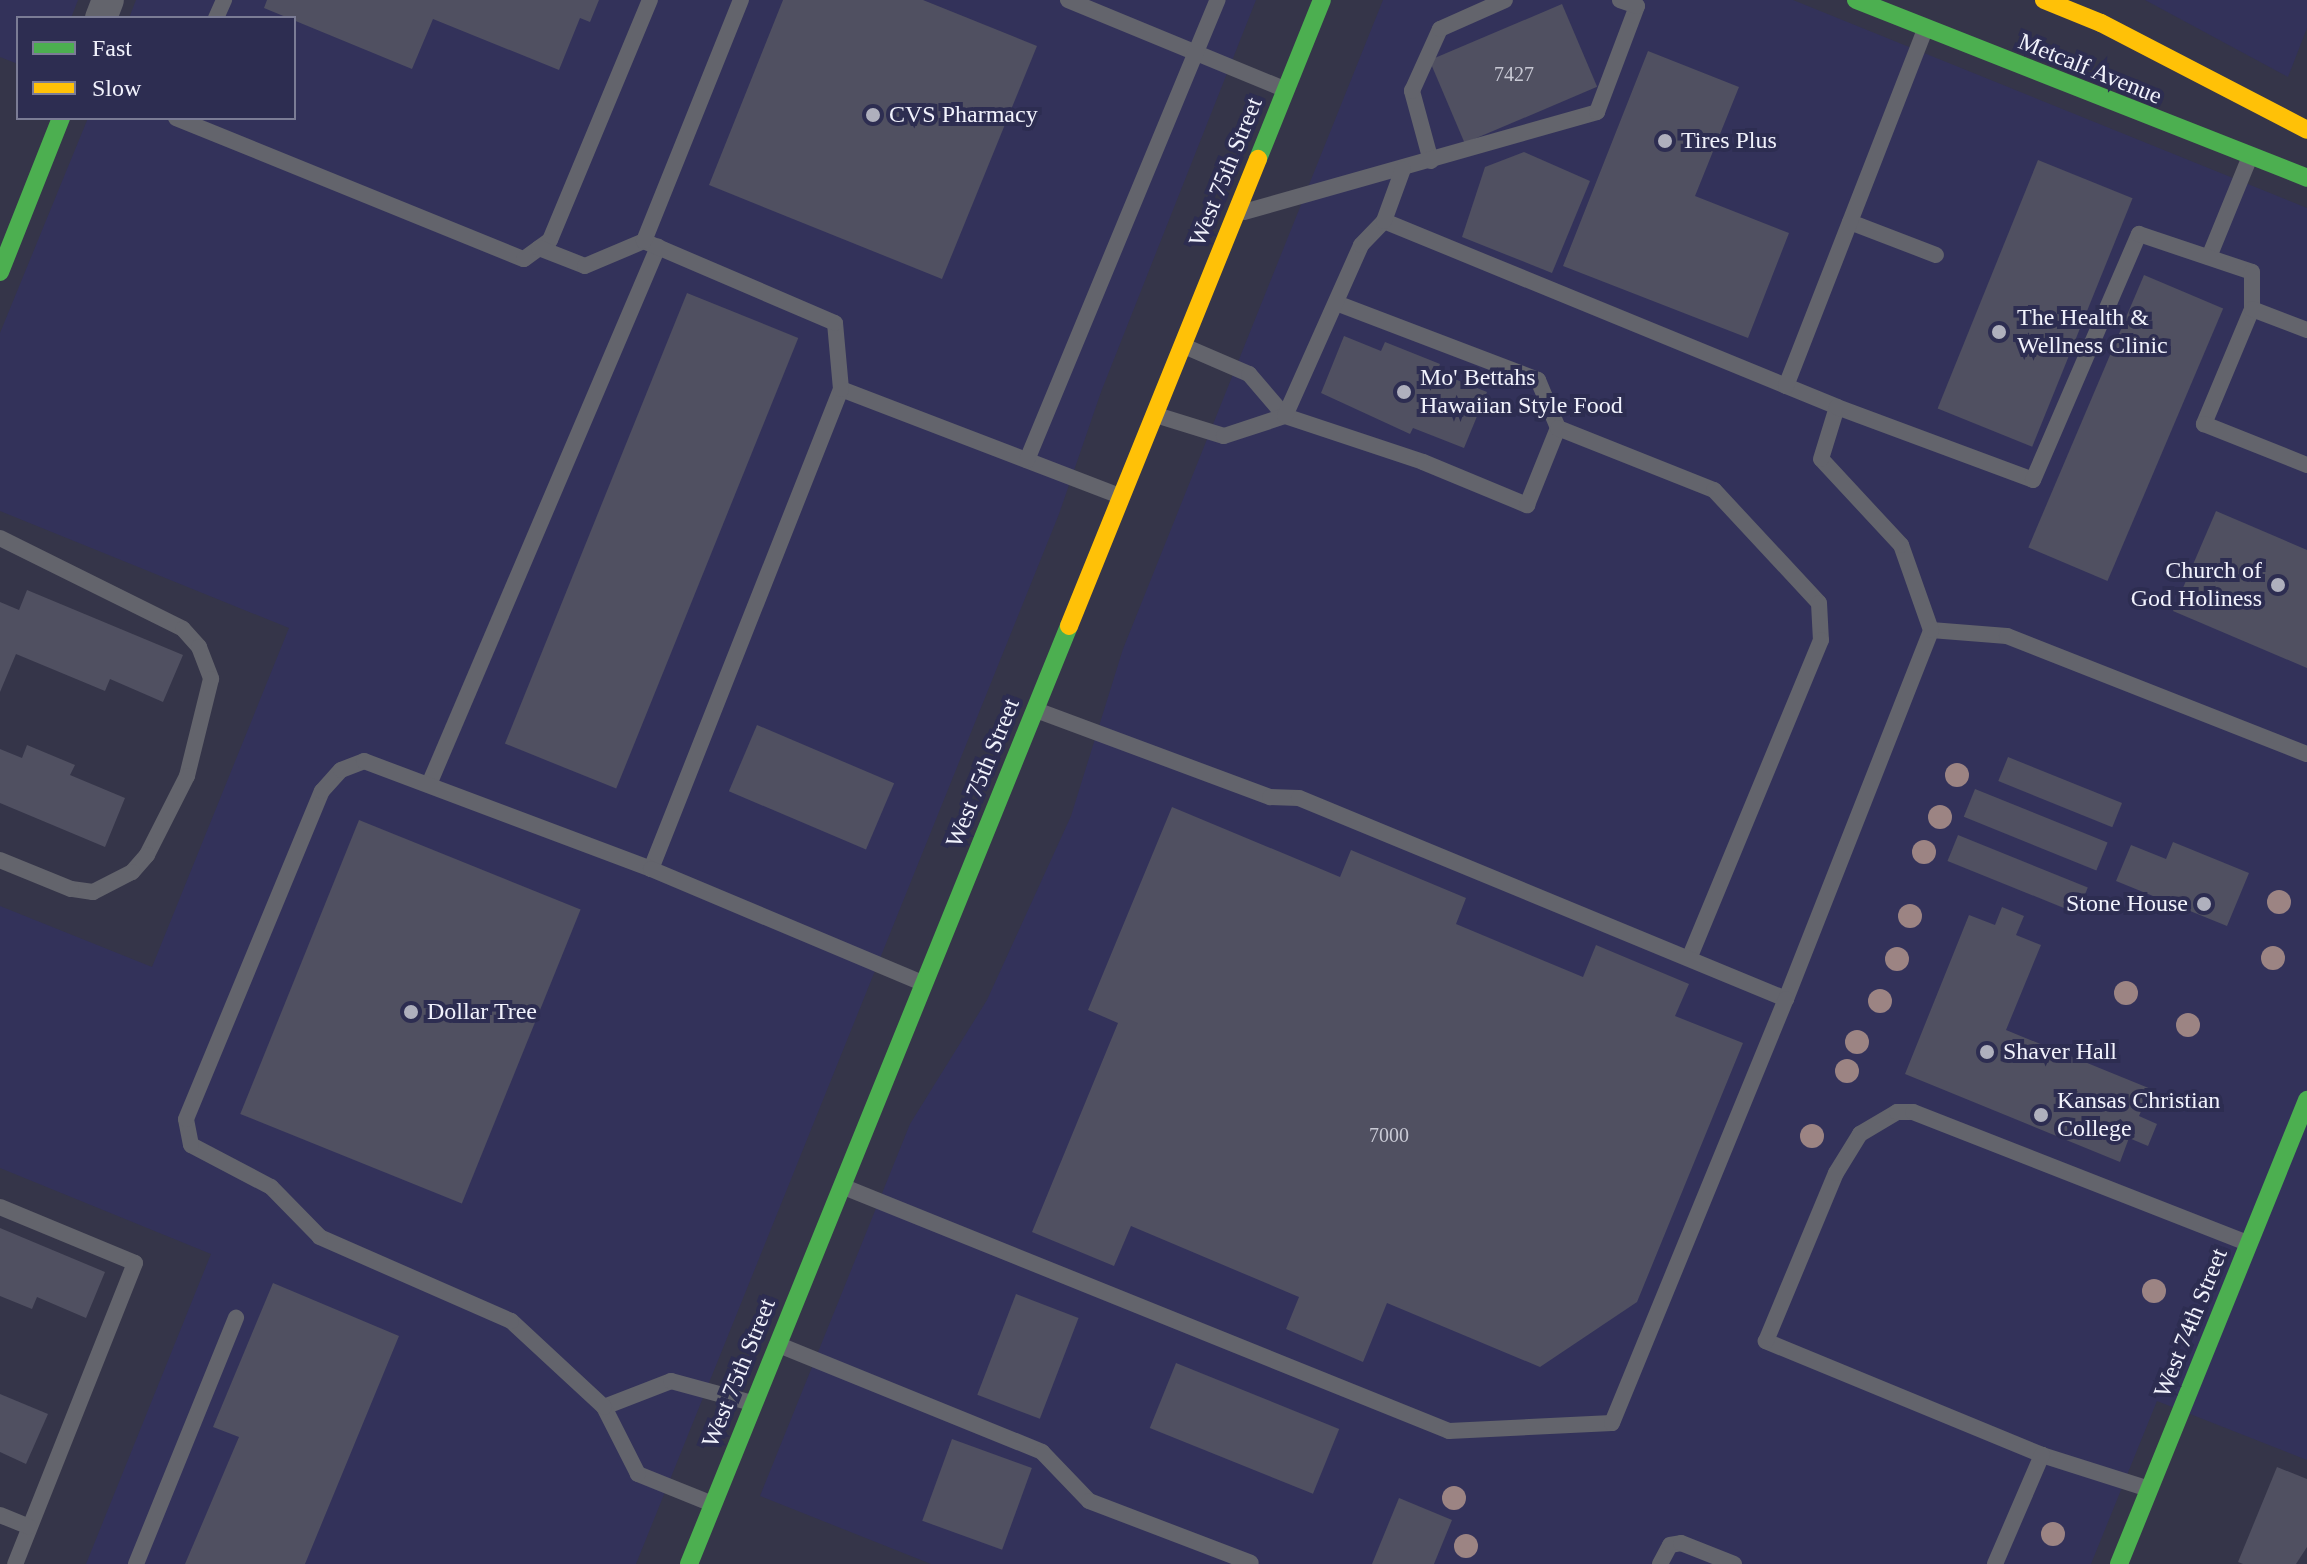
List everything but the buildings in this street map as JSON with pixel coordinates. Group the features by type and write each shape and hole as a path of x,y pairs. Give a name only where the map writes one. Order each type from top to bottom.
{"main road":[{"name":"West 75th Street","path":"689,1564 1322,0"},
{"name":"Metcalf Avenue","path":"1856,0 2249,159 2307,178"},
{"name":"Metcalf Avenue","path":"2044,0 2101,23 2307,130"},
{"path":"0,272 60,120"},
{"name":"West 74th Street","path":"2124,1562 2149,1489 2307,1100"}],"lane":[{"path":"181,120 524,259 550,240 650,0"},
{"path":"430,782 651,244 741,0"},
{"path":"1068,0 1286,89"},
{"path":"1027,460 1218,0"},
{"path":"1431,161 1412,91 1440,29 1505,0"},
{"path":"1235,214 1597,112 1637,6 1620,0"},
{"path":"1786,386 1925,29"},
{"path":"2209,257 2249,159"},
{"path":"1154,414 1224,436 1285,416 1361,245 1384,221 1403,169"},
{"path":"1384,221 1837,407 2033,480 2139,234 2252,272 2252,309 2204,424 2307,465"},
{"path":"1850,222 1936,255"},
{"path":"539,248 585,266 651,244 835,323 841,389 651,869"},
{"path":"1182,345 1249,374 1285,416 1423,462 1527,505 1558,428 1538,380 1336,303"},
{"path":"2252,309 2307,330"},
{"path":"841,389 1121,496"},
{"path":"841,1186 1449,1431 1612,1423 1786,999 1931,630 1901,545 1821,459 1837,407"},
{"path":"1558,428 1714,490 1819,603 1821,640 1689,958"},
{"path":"0,538 183,629 199,647 211,679 187,776 159,834 132,872 93,892 71,889 0,860"},
{"path":"1931,630 2007,636 2307,754"},
{"path":"1035,709 1270,797 1299,798 1786,999"},
{"path":"713,1504 638,1474 604,1407 511,1321 320,1237 285,1198 191,1145 185,1134 186,1119 322,791 341,770 364,761 430,782 651,869 923,984"},
{"path":"2149,1489 2042,1455 1766,1341 1836,1173 1860,1134 1878,1120 1913,1112 2249,1244"},
{"path":"0,1207 135,1263 15,1564"},
{"path":"136,1564 236,1318"},
{"path":"777,1344 1042,1452 1089,1501 1251,1563"},
{"path":"604,1407 671,1381 752,1403"},
{"path":"1995,1564 2042,1455"},
{"path":"0,1515 29,1527"},
{"path":"1660,1564 1670,1545 1681,1543 1734,1564"}],"shaded area":[{"path":"0,0 78,0 72,16 16,16 16,63 0,57"},
{"path":"136,0 1256,0 1101,392 1059,514 636,1564 86,1564 211,1254 0,1168 0,906 152,967 289,628 0,511 0,333 87,120 296,120 296,16 130,16"},
{"path":"1383,0 1793,0 2307,208 2307,1460 2157,1401 2091,1564 931,1564 760,1496 910,1124 987,1000 1071,816 1123,649"},
{"path":"2145,0 2307,0 2307,28 2288,77"}],"traffic: fast":[{"path":"1258,159 1322,0"},
{"path":"1856,0 2307,178"},
{"path":"0,272 60,120"},
{"path":"689,1564 1069,626"},
{"path":"2119,1564 2307,1100"}],"traffic: slow":[{"path":"2044,0 2101,23 2307,130"},
{"path":"1069,626 1258,159"}],"place":[{"name":"CVS Pharmacy","path":"873,115"},
{"name":"Tires Plus","path":"1665,141"},
{"name":"The Health & Wellness Clinic","path":"1999,332"},
{"name":"Mo' Bettahs Hawaiian Style Food","path":"1404,392"},
{"name":"Church of God Holiness","path":"2278,585"},
{"name":"Stone House","path":"2204,904"},
{"name":"Dollar Tree","path":"411,1012"},
{"name":"Shaver Hall","path":"1987,1052"},
{"name":"Kansas Christian College","path":"2041,1115"}]}
